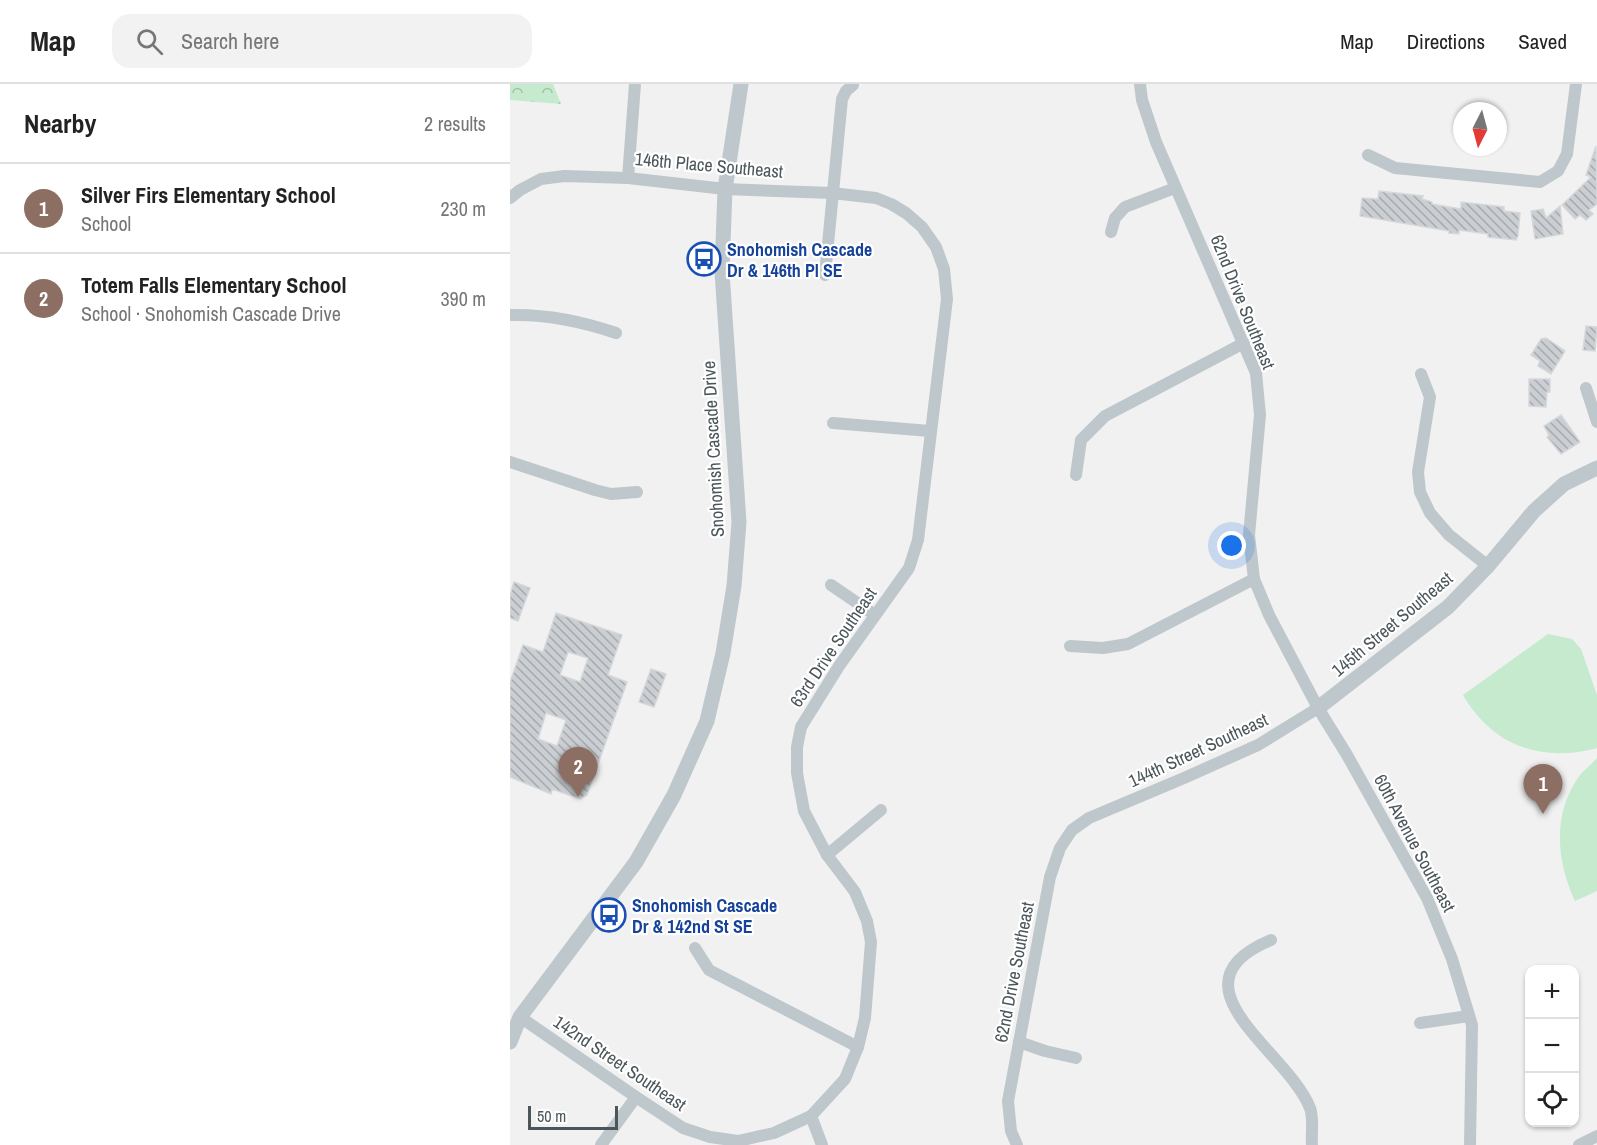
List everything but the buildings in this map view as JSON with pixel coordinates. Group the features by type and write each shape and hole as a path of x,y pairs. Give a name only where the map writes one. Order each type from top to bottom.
{"street":[{"path":"628,178 634,84"},
{"name":"Snohomish Cascade Drive","path":"510,1042 520,1017 636,862 674,795 707,720 723,654 734,586 738,522 722,272 725,189 741,84"},
{"name":"62nd Drive Southeast","path":"1140,84 1146,111 1175,188 1256,373 1260,415 1249,535 1254,579 1269,615 1318,708"},
{"path":"1368,155 1395,168 1540,182 1558,171 1567,154 1576,84"},
{"path":"825,275 842,99 846,91 854,86"},
{"name":"146th Place Southeast","path":"510,198 541,179 564,176 628,178 725,189 832,193 876,198 906,213"},
{"path":"1111,232 1114,218 1125,207 1175,188"},
{"name":"63rd Drive Southeast","path":"738,1141 774,1133 811,1116 845,1079 858,1047 865,1018 871,942 867,921 855,892 827,855 804,811 797,773 797,747 801,727 839,666 909,568 918,540 947,299 944,269 936,247 922,227 906,213"},
{"path":"510,315 531,314 584,322 616,333"},
{"path":"1076,475 1081,440 1105,416 1244,343"},
{"path":"1421,374 1430,397 1418,472 1420,492 1430,513 1449,535 1488,566 1534,511 1557,490 1564,484 1597,468"},
{"path":"1586,388 1597,423"},
{"path":"832,423 930,431"},
{"path":"510,462 594,490 611,494 637,492"},
{"name":"145th Street Southeast","path":"1318,708 1448,607 1488,566"},
{"path":"1070,646 1103,648 1128,644 1254,579"},
{"path":"831,585 874,615"},
{"name":"144th Street Southeast","path":"1089,818 1258,745 1318,708"},
{"name":"60th Avenue Southeast","path":"1318,708 1359,775 1427,898 1452,959 1472,1025 1470,1145"},
{"path":"827,855 881,810"},
{"name":"62nd Drive Southeast","path":"1017,1145 1011,1131 1008,1101 1050,877 1060,848 1072,830 1089,818"},
{"path":"1271,940 1251,948 1232,966 1227,984 1231,1004 1297,1084 1311,1110 1312,1145"},
{"path":"695,948 709,970 858,1047"},
{"path":"1420,1023 1469,1016"},
{"name":"142nd Street Southeast","path":"520,1017 683,1128 710,1137 738,1141"},
{"path":"1019,1042 1076,1058"},
{"path":"602,1145 636,1097"},
{"path":"811,1116 822,1145"},
{"path":"1579,1145 1597,1136"}],"green space":[{"path":"510,84 553,84 561,104 510,100"},
{"path":"1548,634 1572,639 1581,649 1597,695 1597,748 1554,753 1519,746 1488,726 1463,695"},
{"path":"1597,758 1597,891 1575,901 1561,853 1561,821 1571,790 1580,775"}],"place":[{"name":"Snohomish Cascade Dr & 146th Pl SE","path":"704,259"},
{"name":"Totem Falls Elementary School","path":"578,797"},
{"name":"Silver Firs Elementary School","path":"1543,814"},
{"name":"Snohomish Cascade Dr & 142nd St SE","path":"609,915"}]}
